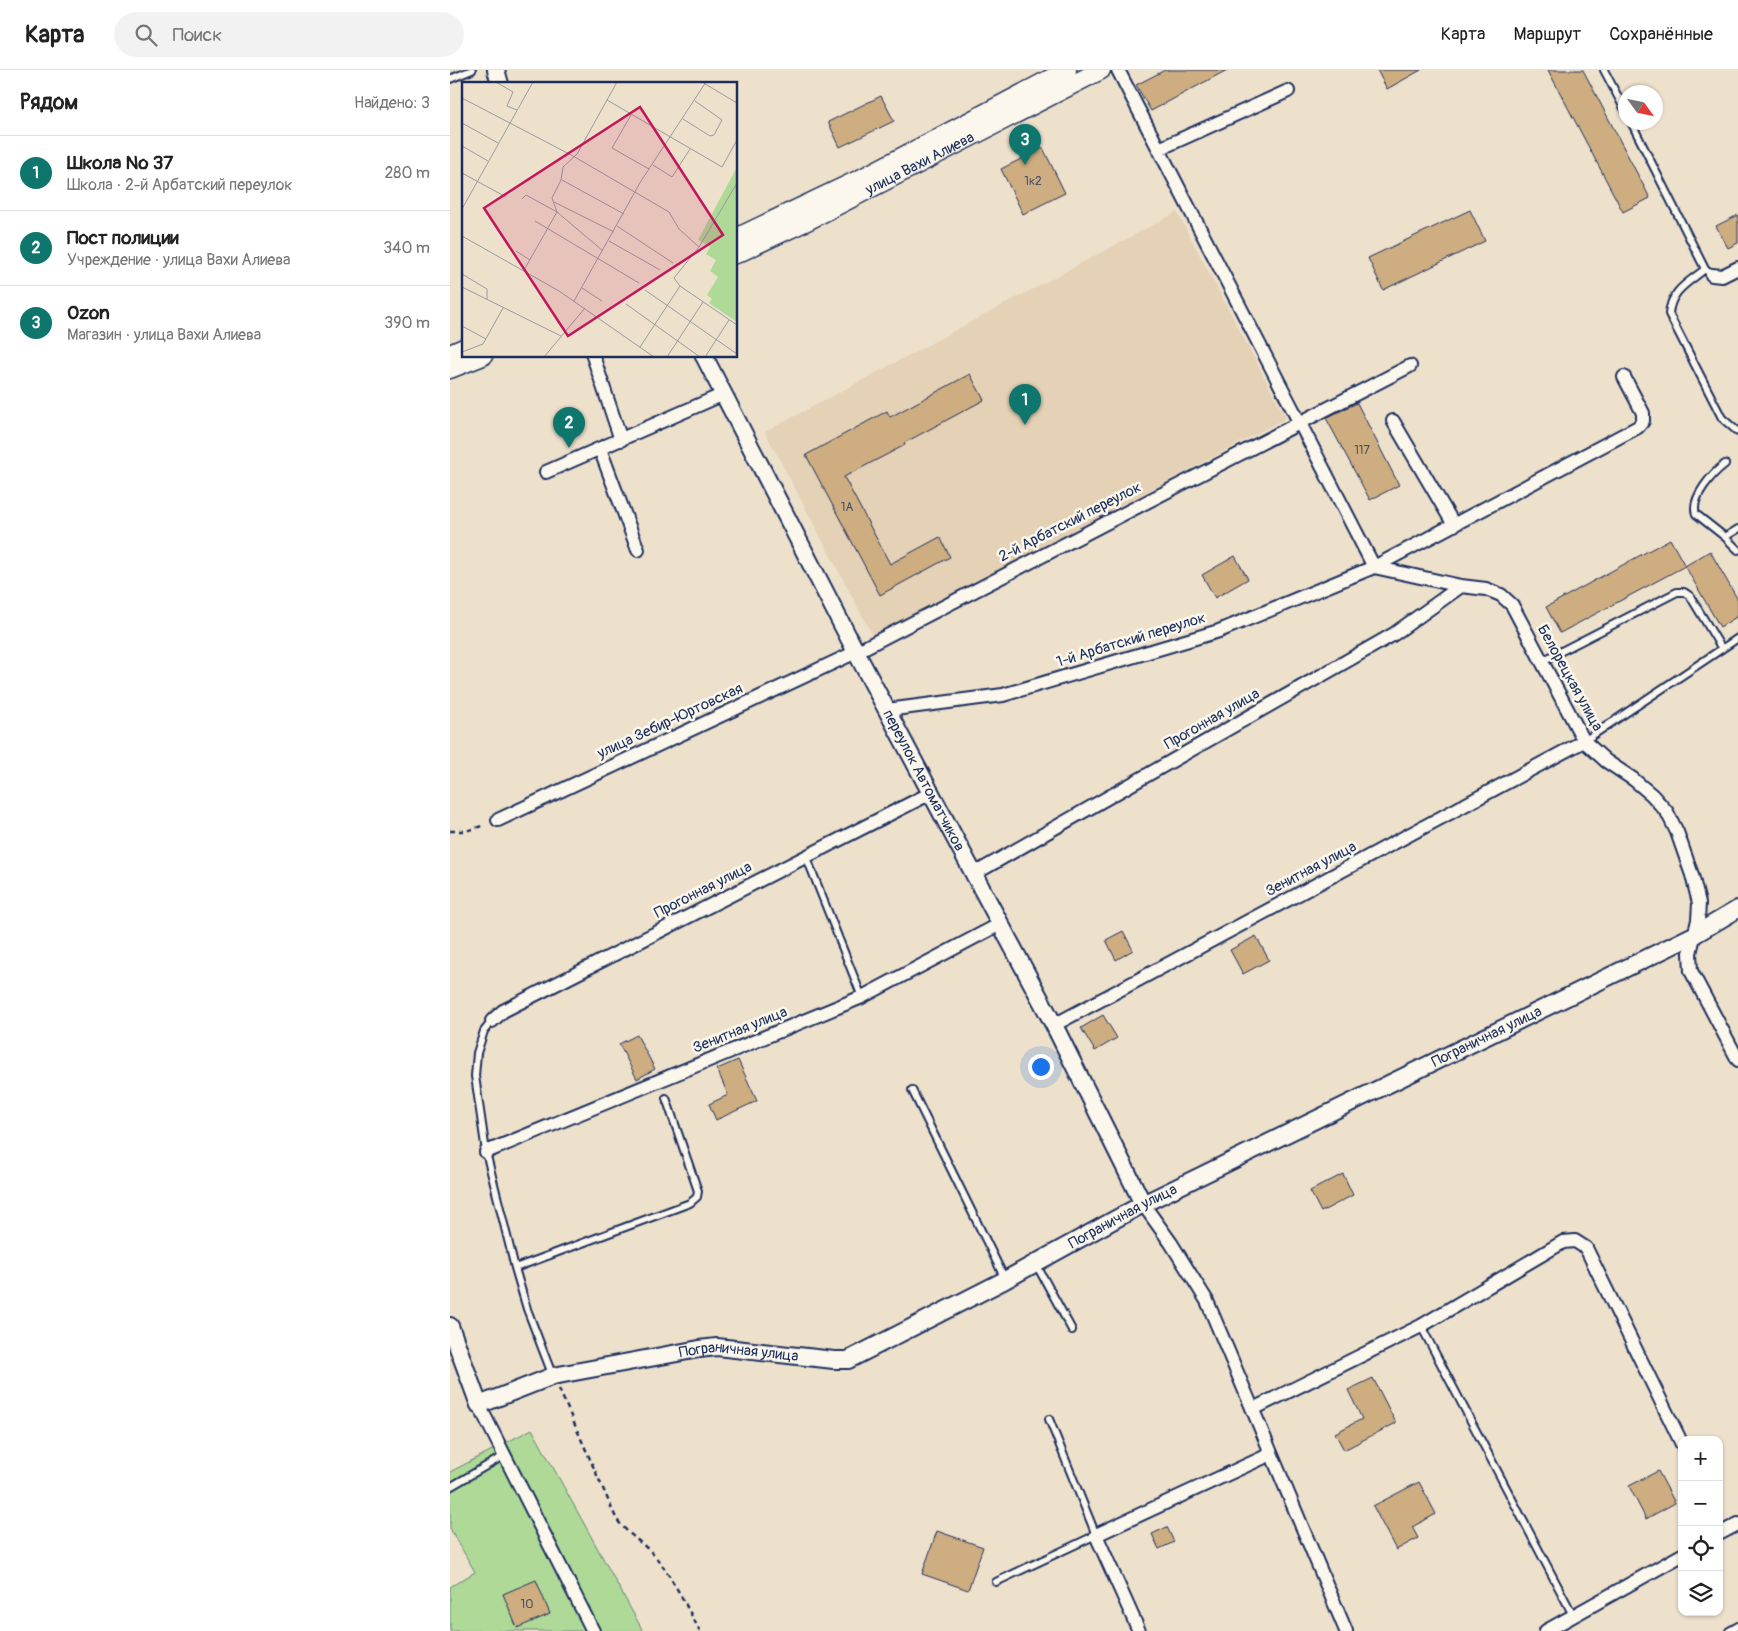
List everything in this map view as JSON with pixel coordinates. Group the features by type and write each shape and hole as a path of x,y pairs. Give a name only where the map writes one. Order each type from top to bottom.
{"main road":[{"name":"улица Вахи Алиева","path":"738,237 860,179 1067,70"},
{"name":"улица Вахи Алиева","path":"738,253 809,220 1101,70"},
{"path":"450,354 462,349"},
{"path":"450,370 479,358"}],"street":[{"path":"1118,70 1374,568 1462,586"},
{"path":"1158,149 1288,91"},
{"path":"1709,272 1722,276 1738,268"},
{"path":"594,358 621,440"},
{"name":"переулок Автоматчиков","path":"705,358 856,652 1054,1025 1142,1204"},
{"name":"2-й Арбатский переулок","path":"856,652 1410,366"},
{"name":"1-й Арбатский переулок","path":"887,710 1003,695 1219,631 1374,568 1638,427 1643,421 1644,413 1624,377"},
{"path":"546,472 724,394"},
{"path":"1393,421 1454,525"},
{"path":"600,449 638,550"},
{"name":"Белорецкая улица","path":"1462,586 1486,589 1500,594 1512,606 1584,741 1606,762 1633,779 1652,795 1667,812 1677,832 1692,875 1699,903 1698,920 1690,953 1691,971 1738,1060"},
{"name":"Прогонная улица","path":"974,874 1394,634 1462,586"},
{"name":"улица Зебир-Юртовская","path":"498,820 856,652"},
{"name":"Зенитная улица","path":"1054,1025 1584,741"},
{"name":"Прогонная улица","path":"492,1021 503,1011 931,793"},
{"name":"Пограничная улица","path":"479,1405 553,1376 699,1349 717,1347 848,1360 1005,1280 1142,1204 1694,935 1738,909"},
{"name":"Зенитная улица","path":"486,1152 862,997 1000,924"},
{"path":"1142,1204 1171,1243 1207,1301 1346,1631"},
{"path":"1253,1409 1420,1326 1563,1242 1575,1241 1586,1248 1678,1436"},
{"path":"450,1326 479,1405 593,1631"},
{"path":"1139,1631 1096,1535 1271,1454"},
{"path":"1723,1528 1738,1524"},
{"path":"1546,1631 1678,1557"}],"lane":[{"path":"450,80 472,70"},
{"path":"1604,70 1618,97"},
{"path":"1635,130 1709,272 1675,293 1670,304 1669,314 1722,418 1738,432"},
{"path":"1725,464 1713,474 1695,502 1694,508 1696,514 1725,536 1738,550"},
{"path":"1725,536 1738,529"},
{"path":"1542,661 1677,592 1684,592 1690,596 1722,649"},
{"path":"1584,741 1738,638"},
{"path":"806,856 862,997"},
{"path":"492,1021 484,1031 477,1053 475,1076 486,1152 526,1309 553,1376"},
{"path":"912,1090 1005,1280"},
{"path":"515,1268 690,1203 698,1197 698,1191 666,1098"},
{"path":"1035,1263 1072,1330"},
{"path":"1420,1326 1574,1616"},
{"path":"996,1582 1096,1535 1049,1419"},
{"path":"450,1487 505,1455"},
{"path":"1729,1631 1738,1626"}],"path":[{"path":"450,831 466,831 498,820"},
{"path":"553,1376 616,1518 623,1528 648,1548 659,1560 700,1631"}],"shaded area":[{"path":"1177,212 1286,418 874,638 765,432"}],"green space":[{"path":"532,1429 643,1631 450,1631 450,1587 475,1572 450,1528 450,1472"}],"building":[{"path":"1165,70 1227,70 1151,111 1136,85"},
{"path":"1377,70 1421,70 1387,89"},
{"path":"1548,70 1583,70 1650,198 1623,212"},
{"path":"881,96 894,121 840,147 828,122"},
{"path":"1043,148 1065,193 1023,214 1001,169"},
{"path":"1470,210 1485,241 1383,290 1368,258"},
{"path":"1738,215 1738,243 1728,248 1716,226"},
{"path":"970,374 984,400 844,477 890,564 940,537 950,557 880,595 806,455 887,411 890,417"},
{"path":"1357,403 1399,485 1370,500 1326,418"},
{"path":"1670,539 1685,566 1560,633 1546,607"},
{"path":"1710,551 1738,600 1738,616 1720,627 1685,566"},
{"path":"1235,556 1248,579 1215,598 1202,575"},
{"path":"1123,931 1133,950 1116,960 1106,940"},
{"path":"1256,936 1269,960 1243,974 1230,950"},
{"path":"1103,1015 1117,1038 1095,1051 1081,1028"},
{"path":"637,1035 655,1069 637,1079 619,1044"},
{"path":"738,1060 757,1101 716,1120 709,1104 728,1095 717,1069"},
{"path":"1343,1174 1353,1195 1321,1212 1310,1191"},
{"path":"1373,1378 1396,1423 1344,1450 1335,1433 1362,1419 1348,1390"},
{"path":"1658,1471 1675,1503 1646,1519 1629,1486"},
{"path":"1419,1482 1436,1514 1412,1527 1418,1538 1396,1550 1373,1506"},
{"path":"1167,1527 1174,1542 1159,1549 1152,1534"},
{"path":"937,1531 983,1547 968,1590 922,1574"},
{"path":"536,1580 550,1614 517,1628 503,1594"}],"place":[{"name":"Ozon","path":"1025,165"},
{"name":"Школа № 37","path":"1025,425"},
{"name":"Пост полиции","path":"569,448"}]}
